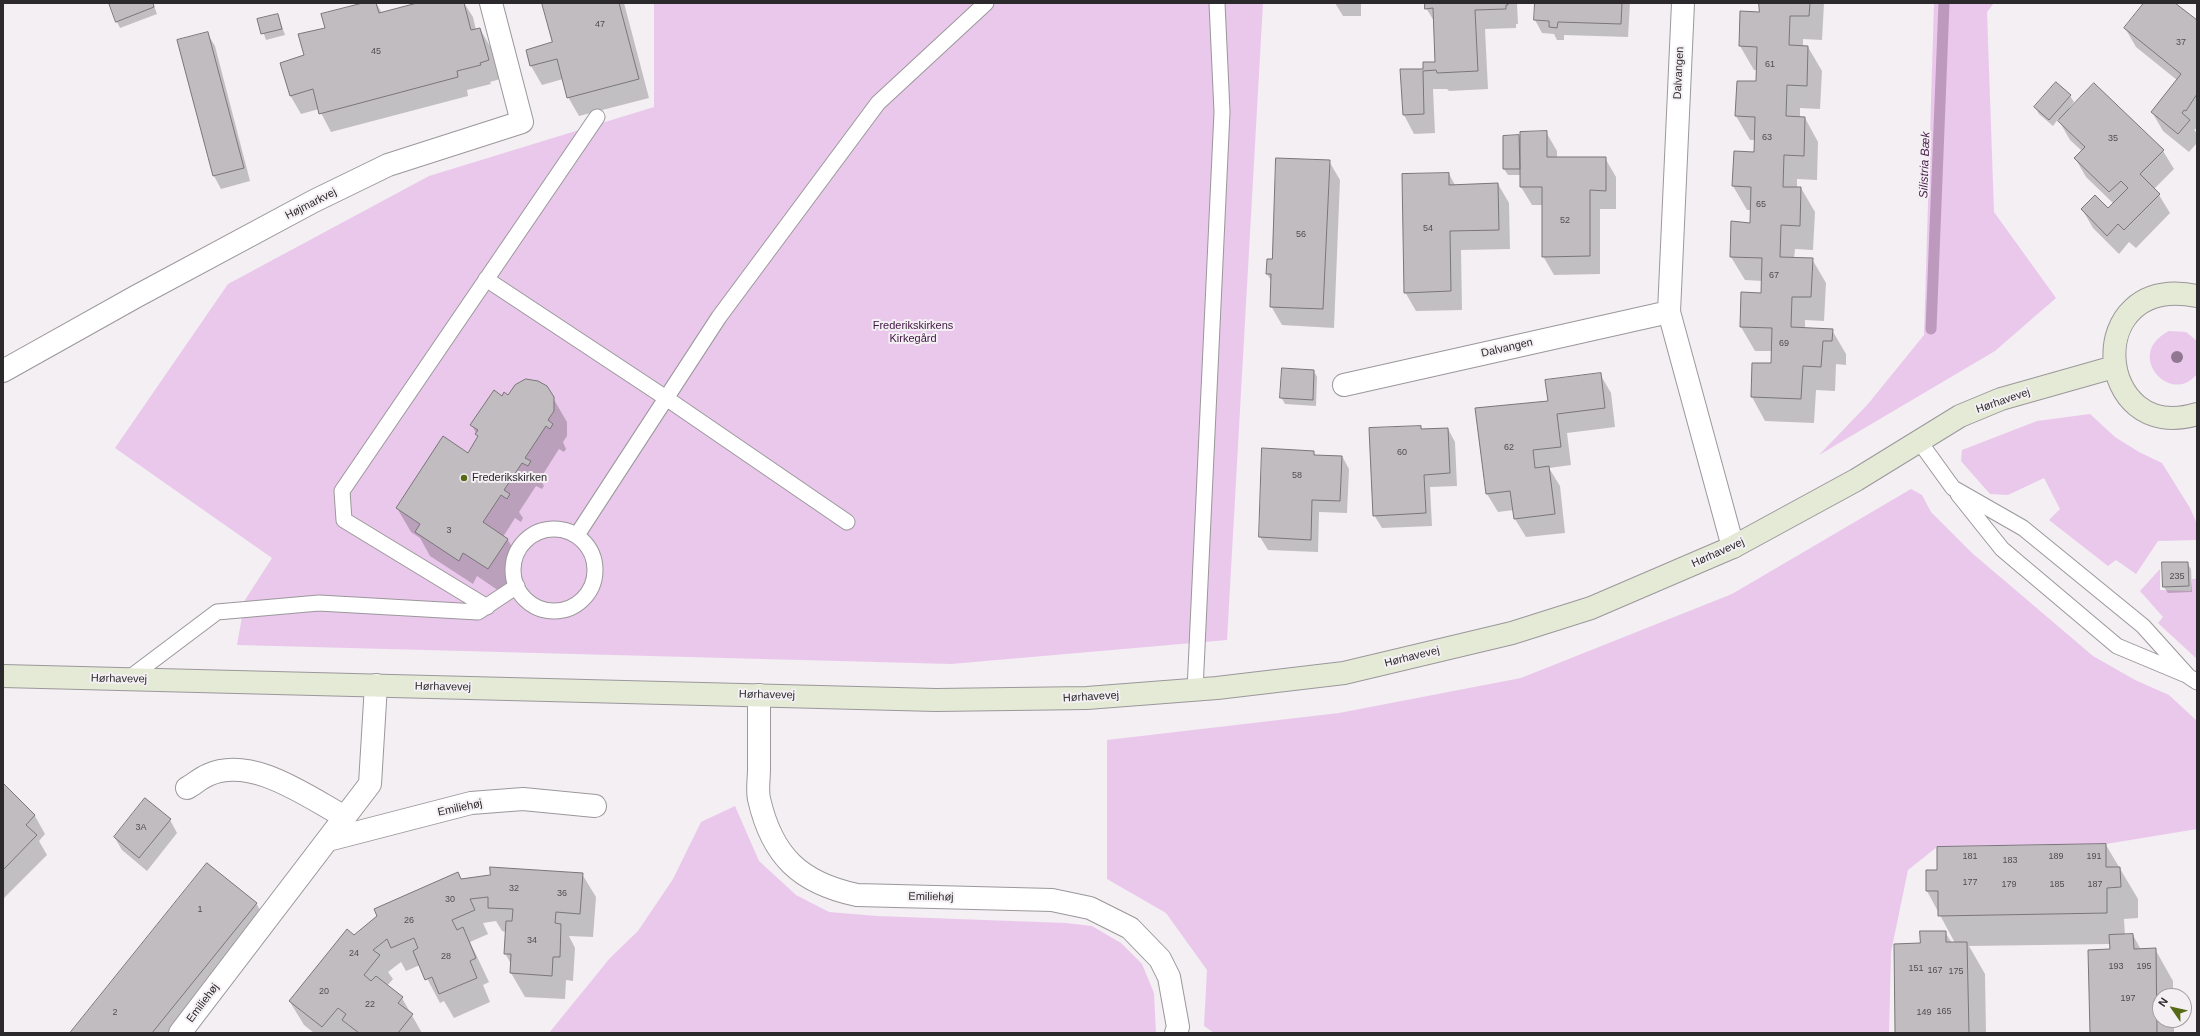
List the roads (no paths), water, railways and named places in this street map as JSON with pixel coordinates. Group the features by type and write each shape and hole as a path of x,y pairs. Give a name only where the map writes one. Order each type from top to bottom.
{"street":[{"name":"Højmarkvej","path":"3,371 171,278 314,202 388,165 522,122 491,3"},
{"name":"Dalvangen","path":"1683,3 1669,312 1733,547"},
{"path":"2197,296 2178,292 2156,296 2136,307 2122,324 2114,344 2114,367 2124,390 2131,400 2146,411 2165,418 2184,418 2197,414"},
{"name":"Dalvangen","path":"1344,385 1669,312"},
{"name":"Hørhavevej","path":"3,676 936,700 1087,698 1195,690 1344,674 1512,633 1591,608 1733,547 1856,480 1960,416 2001,399 2114,367"},
{"name":"Emiliehøj","path":"180,1033 370,784 376,685"},
{"name":"Emiliehøj","path":"759,695 758,798 774,843 790,863 809,878 834,890 857,895 1052,900 1090,908 1130,928 1160,958 1169,977 1178,1027 1176,1033"},
{"path":"187,788 208,775 224,771 242,770 259,773 282,782 345,817"},
{"name":"Emiliehøj","path":"328,840 471,804 523,799 595,806"}],"lane":[{"path":"577,534 719,317 878,102 986,3"},
{"path":"1195,690 1222,112 1217,3"},
{"path":"487,607 344,520 342,491 597,117"},
{"path":"486,279 666,398 847,522"},
{"path":"1919,441 1953,488 2002,549 2117,646 2193,679"},
{"path":"1953,488 2023,528 2143,626 2193,679"},
{"path":"554,528 566,529 577,534 586,542 593,553 596,566 595,580 589,592 580,602 568,609 555,611 541,609 529,602 517,586 514,580 513,566 522,544 530,535 542,530 554,528"},
{"path":"128,679 217,612 319,603 478,612 517,586"}],"waterway":[{"name":"Silistria Bæk","path":"1931,329 1944,3"}],"place":[{"name":"Frederikskirken","path":"464,478"}],"park label":[{"name":"Frederikskirkens Kirkegård","path":"913,332"}]}
